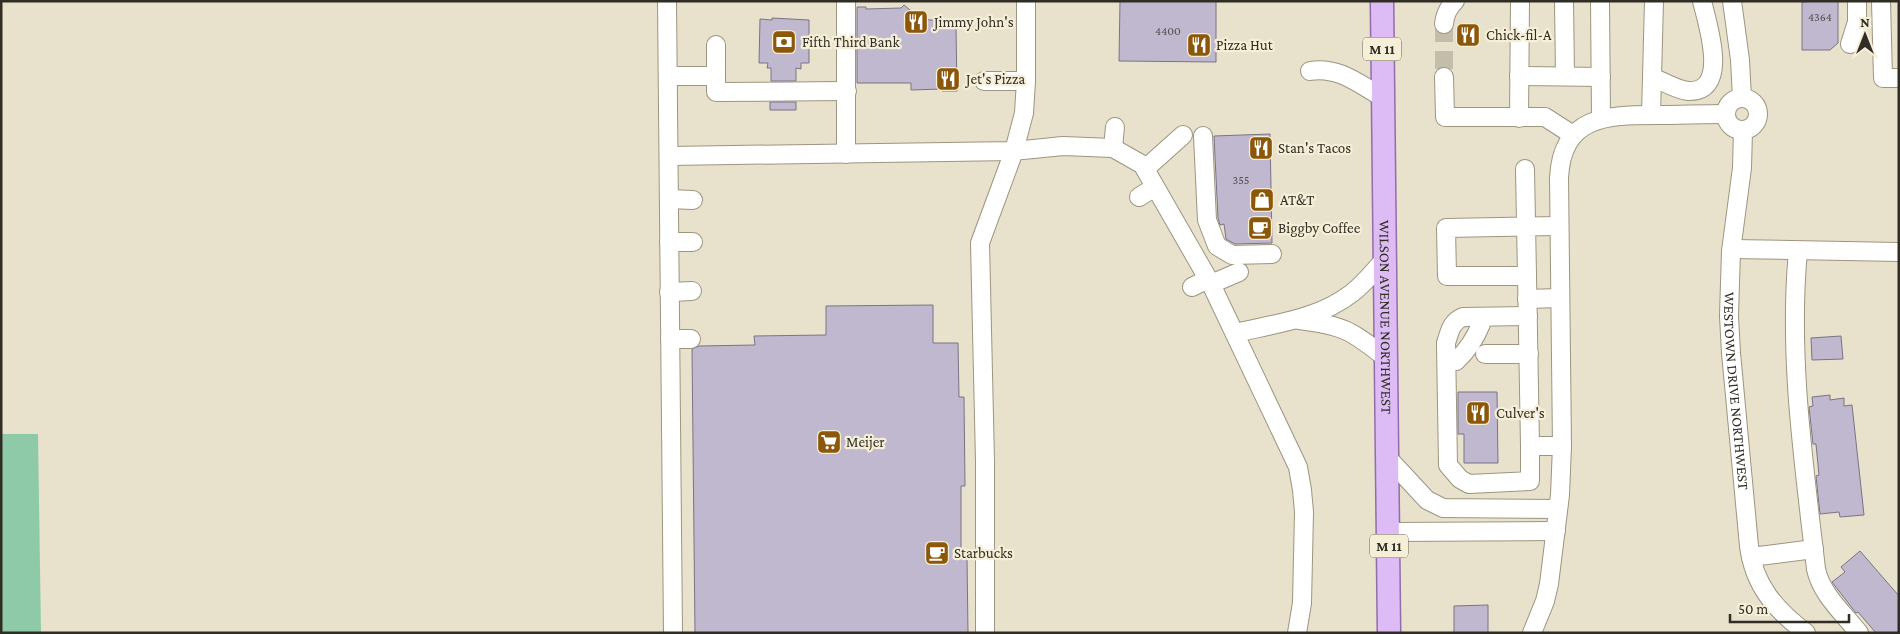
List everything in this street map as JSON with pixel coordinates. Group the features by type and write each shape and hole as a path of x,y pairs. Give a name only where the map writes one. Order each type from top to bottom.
{"main road":[{"name":"WILSON AVENUE NORTHWEST","path":"1382,1 1389,633"}],"street":[{"path":"667,1 673,633"},
{"path":"846,1 850,99 846,154"},
{"path":"985,633 985,461 980,243 1014,151 1024,113 1026,1"},
{"path":"1444,24 1444,17 1448,8 1455,1"},
{"path":"1519,118 1520,1"},
{"path":"1564,1 1565,76"},
{"path":"1600,1 1601,118"},
{"path":"1651,115 1654,1"},
{"path":"1652,77 1686,91 1698,90 1707,84 1712,74 1713,55 1702,1"},
{"path":"1732,1 1740,60 1742,98"},
{"path":"1850,44 1857,22 1857,1"},
{"path":"1881,1 1883,78 1899,78"},
{"path":"716,45 716,92 850,99"},
{"path":"1713,65 1740,60"},
{"path":"1310,71 1327,69 1339,73 1382,97"},
{"path":"668,76 716,76"},
{"path":"1519,76 1602,77"},
{"path":"1444,77 1444,117 1545,117 1573,134"},
{"path":"984,81 1026,81"},
{"path":"1742,98 1748,99 1756,106 1758,116 1753,126 1743,130 1733,128 1726,120 1725,114 1732,100 1742,98"},
{"path":"1532,633 1548,592 1556,531 1562,446 1560,159 1566,144 1573,134 1601,118 1725,114"},
{"path":"1113,148 1115,127"},
{"name":"WESTOWN DRIVE NORTHWEST","path":"1743,130 1742,168 1732,249 1730,343 1750,556 1772,603 1787,619 1806,633"},
{"path":"1145,169 1183,134"},
{"path":"1203,136 1207,220 1217,246 1232,255 1272,254"},
{"path":"668,156 1014,151 1063,146 1113,148 1143,165 1155,187 1176,237 1210,282 1235,333 1268,420 1302,490 1298,512 1297,633"},
{"path":"1524,169 1526,276 1528,313 1529,354 1530,481 1469,484 1460,479 1448,465 1446,343 1450,328 1455,320 1463,317 1528,313"},
{"path":"1138,197 1155,187"},
{"path":"669,199 693,200"},
{"path":"1526,276 1447,276 1446,228 1559,226"},
{"path":"669,242 693,242"},
{"path":"1732,249 1899,252"},
{"path":"1798,251 1796,285 1798,390 1818,578 1821,585 1859,633"},
{"path":"1235,333 1298,320 1344,299 1358,288 1384,260"},
{"path":"1192,287 1239,272"},
{"path":"669,292 692,291"},
{"path":"1530,470 1476,473 1464,470 1457,463 1454,380 1456,361 1454,341 1457,332 1468,325 1481,324 1528,313 1560,298"},
{"path":"1298,320 1329,324 1346,329 1386,358"},
{"path":"670,339 691,339"},
{"path":"1485,354 1529,354"},
{"path":"1530,446 1562,446"},
{"path":"1388,458 1427,500 1443,508 1558,509"},
{"path":"1388,532 1556,531"},
{"path":"1750,556 1814,549"}],"green space":[{"path":"1,434 38,434 41,633 1,633"}],"building":[{"path":"1120,1 1216,1 1216,62 1119,61"},
{"path":"1838,1 1838,43 1830,50 1802,50 1802,2"},
{"path":"904,5 916,15 920,11 929,20 949,20 956,26 957,91 942,91 942,89 911,90 911,83 857,83 857,7 866,7 866,9 901,8"},
{"name":"Fifth Third Bank","path":"772,18 809,20 809,63 801,63 801,69 796,68 796,81 771,81 771,68 767,68 768,63 759,63 760,19 772,20"},
{"path":"770,102 796,102 796,110 770,110"},
{"path":"1270,134 1272,243 1235,244 1226,239 1224,224 1220,225 1218,218 1214,136"},
{"name":"Meijer","path":"933,305 933,343 958,343 959,397 964,397 965,486 961,486 961,556 967,556 968,633 695,633 692,349 699,346 755,345 754,336 826,335 826,306"},
{"path":"1841,336 1843,359 1812,360 1811,338"},
{"name":"Culver's","path":"1458,392 1497,392 1498,463 1464,463 1464,434 1458,434"},
{"path":"1830,395 1830,400 1844,398 1844,406 1852,405 1864,515 1840,517 1839,512 1820,514 1816,476 1819,475 1816,444 1813,444 1809,407 1813,406 1812,397"},
{"path":"1860,551 1899,596 1899,633 1876,633 1858,612 1856,613 1832,582 1845,572 1841,567"},
{"path":"1488,605 1488,633 1454,633 1454,606"}],"tunnel":[{"path":"1444,24 1444,77"}],"place":[{"name":"Jimmy John's","path":"916,22"},
{"name":"Chick-fil-A","path":"1468,35"},
{"name":"Fifth Third Bank","path":"784,42"},
{"name":"Pizza Hut","path":"1199,45"},
{"name":"Jet's Pizza","path":"948,79"},
{"name":"Stan's Tacos","path":"1261,148"},
{"name":"AT&T","path":"1262,200"},
{"name":"Biggby Coffee","path":"1260,228"},
{"name":"Culver's","path":"1478,413"},
{"name":"Meijer","path":"829,442"},
{"name":"Starbucks","path":"937,553"}]}
